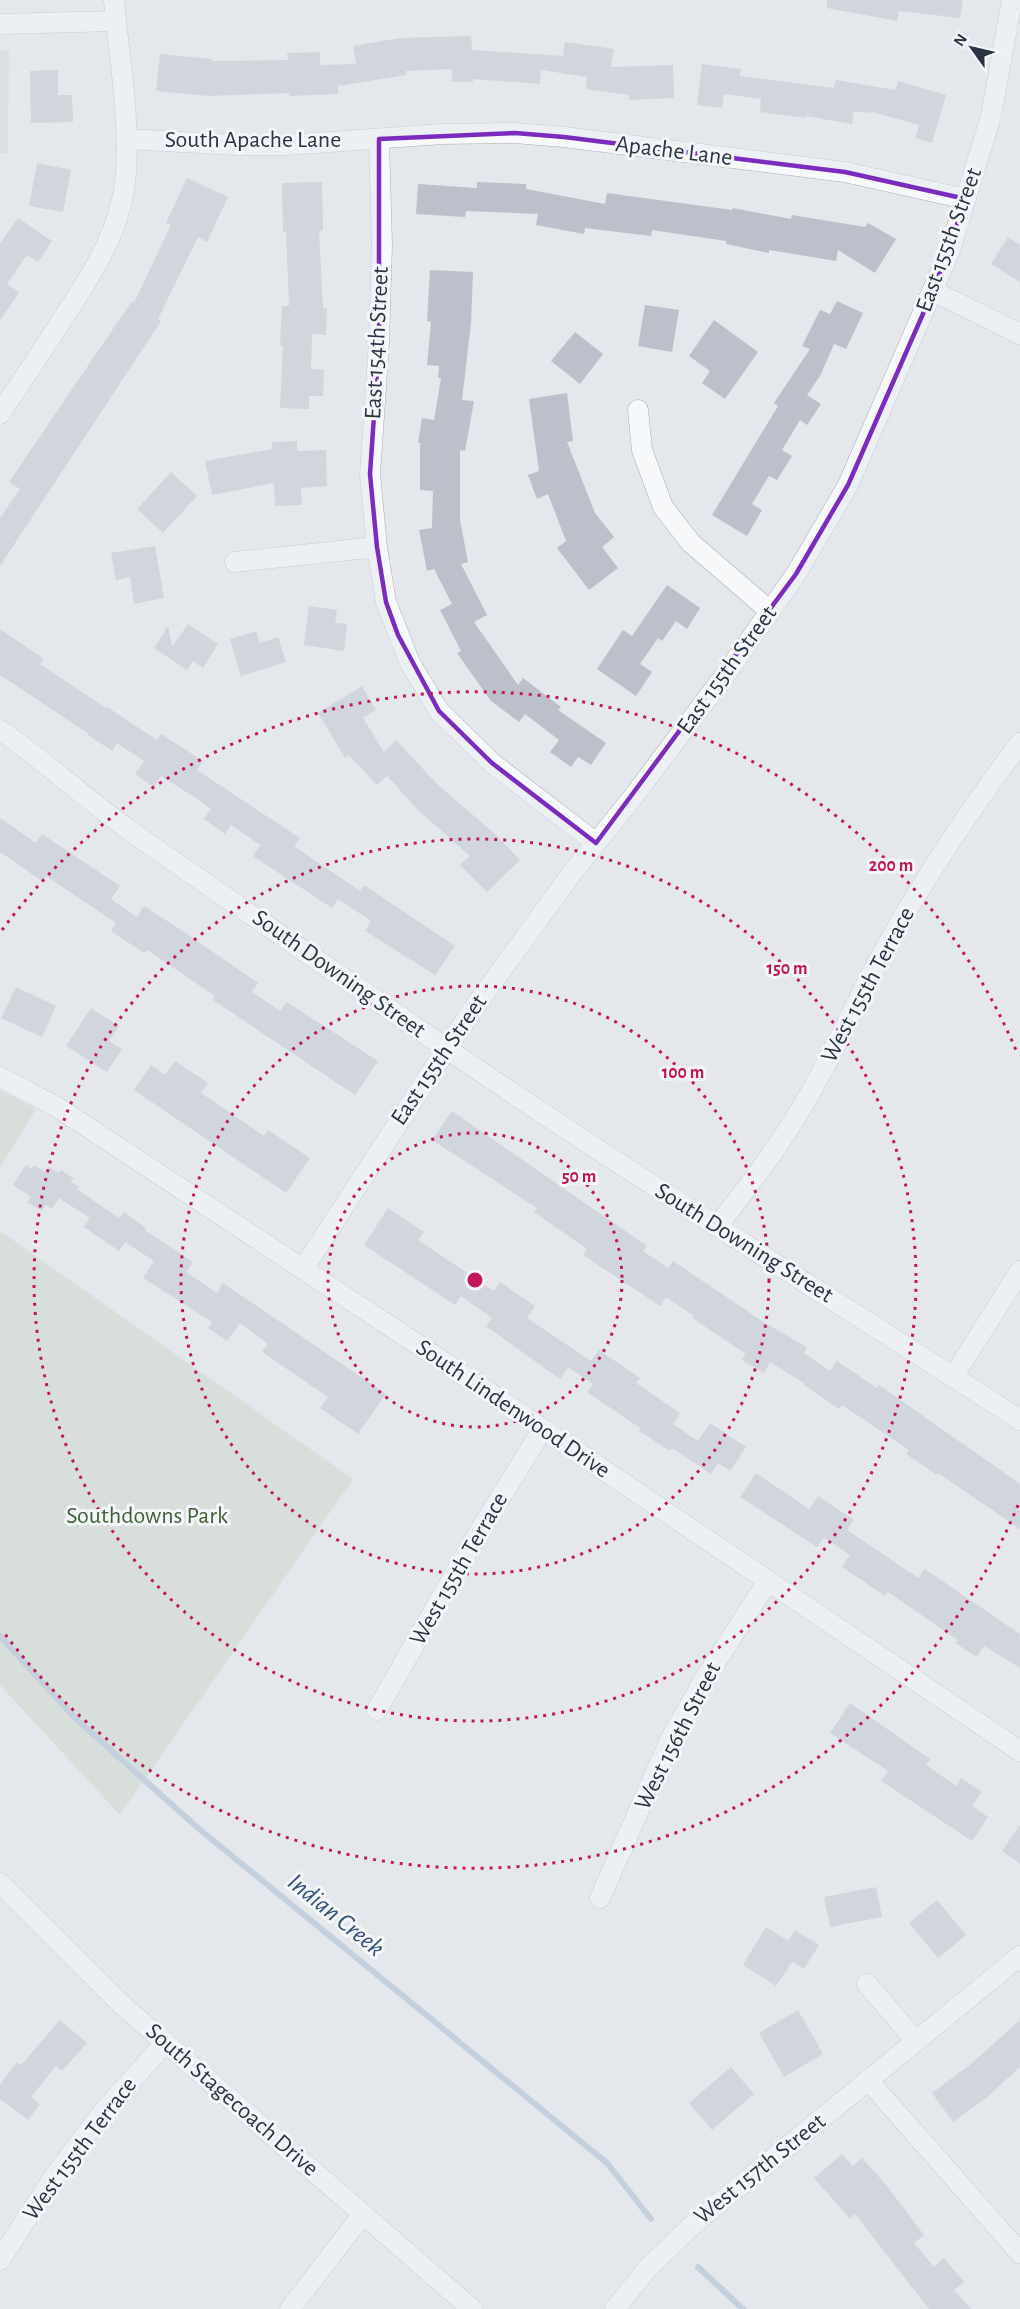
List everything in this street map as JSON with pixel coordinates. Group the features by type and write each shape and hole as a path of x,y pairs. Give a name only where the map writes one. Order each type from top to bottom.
{"street":[{"path":"0,414 104,253 122,201 126,174 125,102 114,0"},
{"name":"East 155th Street","path":"303,1269 446,1048 572,873 728,671 796,574 848,485 950,250 1012,54 1012,0"},
{"path":"0,24 116,21"},
{"name":"Apache Lane","path":"379,139 442,134 504,133 564,137 845,172 966,199"},
{"name":"South Apache Lane","path":"126,139 275,146 379,139"},
{"name":"East 154th Street","path":"379,139 382,244 370,474 377,547 386,602 410,663 439,711 492,763 596,843"},
{"path":"933,291 1020,334"},
{"path":"638,410 642,450 663,507 691,543 770,611"},
{"path":"235,562 377,547"},
{"name":"South Downing Street","path":"0,730 58,772 129,830 446,1048 717,1227 1020,1420"},
{"name":"West 155th Terrace","path":"717,1227 789,1129 926,877 975,803 1020,743"},
{"name":"South Lindenwood Drive","path":"0,1077 57,1107 303,1269 1020,1751"},
{"path":"953,1377 1020,1271"},
{"name":"West 155th Terrace","path":"377,1710 477,1535 543,1429"},
{"name":"West 156th Street","path":"600,1898 670,1740 704,1680 768,1581"},
{"name":"South Stagecoach Drive","path":"0,1883 121,2004 472,2309"},
{"name":"West 157th Street","path":"615,2309 648,2268 680,2235 1020,1956"},
{"path":"867,1984 916,2041"},
{"name":"West 155th Terrace","path":"0,2260 53,2178 102,2113 166,2042"},
{"path":"868,2080 1020,2253"},
{"path":"290,2309 363,2214"}],"highlighted area":[{"path":"515,133 564,137 845,172 966,199 933,291 848,485 796,574 596,843 492,763 439,711 398,635 386,602 377,547 370,474 379,343 379,139"}],"shaded area":[{"path":"9,50 8,153 0,154 0,51"}],"green space":[{"path":"0,1090 36,1109 0,1168"},
{"name":"Southdowns Park","path":"0,1231 353,1479 120,1815 0,1685"}],"building":[{"path":"827,0 963,0 960,18 899,11 897,21 827,8"},
{"path":"471,36 472,50 563,56 565,42 614,49 611,67 673,65 674,98 629,100 629,95 586,89 587,77 541,70 540,84 473,79 473,82 452,82 452,69 406,71 406,75 338,86 338,94 209,96 156,91 160,54 212,59 212,61 288,60 287,53 320,52 320,65 356,64 353,46 400,38"},
{"path":"702,64 741,69 740,76 834,88 836,80 895,90 898,81 946,95 932,143 915,138 919,125 869,111 869,113 854,111 852,124 806,116 806,118 760,112 761,99 724,94 722,108 697,105"},
{"path":"58,70 58,95 72,95 73,122 31,123 30,71"},
{"path":"37,163 71,170 63,212 29,206"},
{"path":"187,178 228,197 207,242 198,237 158,319 161,321 0,566 0,518 20,489 9,482 132,301 134,303 171,225 166,223"},
{"path":"322,182 323,231 319,231 323,308 327,308 326,335 312,334 311,369 324,370 323,396 309,396 309,409 280,408 282,306 289,306 282,183"},
{"path":"477,182 526,184 526,189 605,204 607,193 732,210 733,208 791,219 792,215 865,227 868,223 896,239 875,273 838,250 836,261 769,250 769,253 726,244 726,241 652,230 651,236 585,228 584,234 536,225 538,214 466,211 465,217 416,214 418,184 477,188"},
{"path":"18,218 52,241 38,262 27,255 7,284 19,292 0,321 0,244"},
{"path":"1008,237 1020,245 1020,282 991,264"},
{"path":"430,270 473,272 471,323 462,400 474,401 465,451 460,450 460,520 468,562 461,564 487,615 474,622 518,685 523,678 561,707 558,710 606,743 591,765 578,757 571,767 550,752 559,740 525,714 519,722 491,701 457,653 461,651 440,610 452,604 434,569 427,571 419,530 432,528 433,491 420,490 420,443 418,443 422,418 434,420 441,378 438,378 439,366 427,365 431,322 427,321"},
{"path":"837,301 863,313 846,349 834,344 820,376 807,395 821,404 807,425 800,420 782,450 792,456 777,480 769,476 752,504 762,510 747,536 712,515 778,406 774,403 810,349 802,346 820,310 830,314"},
{"path":"645,305 679,310 672,352 638,346"},
{"path":"714,320 758,352 725,399 702,383 710,371 689,356"},
{"path":"575,332 603,354 580,384 551,361"},
{"path":"567,393 573,441 567,442 595,513 614,537 602,547 618,568 589,590 557,548 566,541 548,494 537,499 528,475 539,471 529,399"},
{"path":"297,441 297,451 326,450 327,486 301,488 302,505 275,506 274,483 212,495 205,461 272,449 272,442"},
{"path":"171,472 197,496 163,533 137,509"},
{"path":"155,546 164,598 134,604 130,577 116,580 111,553"},
{"path":"667,585 700,608 687,629 676,621 662,641 658,638 640,664 652,672 636,696 597,669 623,630 632,636"},
{"path":"309,606 337,610 335,623 347,624 344,651 304,645"},
{"path":"188,624 218,644 203,668 193,661 187,670 154,648 168,626 172,647"},
{"path":"0,629 44,659 40,664 106,708 157,740 161,734 203,761 197,770 300,838 294,846 360,891 364,885 455,946 435,975 365,931 371,921 338,899 332,908 253,856 260,845 231,825 225,834 204,819 211,809 199,800 161,776 154,787 135,774 144,761 117,743 112,751 0,675"},
{"path":"256,631 260,643 278,637 286,662 241,676 230,639"},
{"path":"362,686 376,710 363,718 384,752 396,740 436,783 494,833 520,860 487,892 460,865 470,856 418,810 387,776 377,785 349,755 345,758 318,713"},
{"path":"0,818 36,843 42,834 120,886 111,899 137,917 144,906 184,932 258,983 252,992 280,1011 287,1002 378,1061 355,1095 213,1000 215,996 147,950 144,953 111,931 116,923 46,876 42,881 0,852"},
{"path":"16,987 56,1006 42,1037 1,1018"},
{"path":"91,1008 119,1026 109,1041 122,1049 107,1072 66,1046"},
{"path":"175,1061 208,1083 201,1093 264,1136 268,1130 310,1158 286,1193 134,1090 151,1065 165,1075"},
{"path":"452,1111 647,1246 643,1251 668,1268 673,1261 765,1323 807,1347 804,1353 830,1371 837,1361 877,1388 879,1385 1020,1484 1020,1529 906,1454 909,1450 842,1405 839,1409 770,1362 764,1373 742,1360 746,1354 692,1318 694,1316 666,1297 660,1306 583,1255 587,1249 534,1212 537,1208 432,1140"},
{"path":"26,1165 31,1169 34,1165 45,1172 49,1167 59,1173 61,1170 74,1179 71,1182 79,1187 77,1189 119,1218 124,1212 146,1228 145,1230 193,1262 186,1272 217,1293 223,1283 386,1394 358,1434 320,1408 328,1397 262,1352 268,1344 240,1323 227,1341 208,1328 212,1322 143,1278 154,1261 125,1242 119,1251 84,1227 90,1218 59,1198 52,1209 46,1205 42,1211 27,1202 31,1197 13,1185"},
{"path":"388,1208 424,1232 418,1240 494,1291 500,1282 535,1306 527,1318 591,1361 599,1350 640,1378 636,1383 680,1413 673,1424 698,1441 710,1423 746,1447 730,1471 718,1463 711,1474 672,1448 670,1451 587,1392 593,1384 568,1367 560,1379 486,1326 492,1318 461,1296 455,1305 364,1245"},
{"path":"756,1473 809,1509 818,1496 854,1520 847,1530 918,1578 925,1569 1020,1634 1020,1668 984,1646 977,1657 955,1643 958,1640 888,1592 885,1596 842,1567 850,1555 824,1537 817,1547 740,1497"},
{"path":"850,1703 930,1759 926,1765 956,1786 961,1778 982,1792 972,1806 988,1817 972,1841 881,1781 888,1771 830,1733"},
{"path":"1020,1825 1020,1864 1002,1851"},
{"path":"876,1887 882,1917 830,1927 824,1897"},
{"path":"937,1900 966,1935 938,1958 909,1923"},
{"path":"766,1927 788,1941 795,1930 819,1945 804,1969 792,1962 776,1986 743,1965"},
{"path":"798,2010 823,2054 784,2077 759,2033"},
{"path":"60,2020 87,2043 62,2071 56,2066 31,2097 40,2104 28,2120 0,2099 0,2085 17,2062 21,2065"},
{"path":"1020,2020 1020,2067 986,2098 953,2122 932,2093 971,2064"},
{"path":"731,2067 754,2094 712,2130 689,2103"},
{"path":"842,2154 853,2166 862,2158 887,2186 924,2235 914,2243 934,2267 944,2258 964,2282 954,2290 971,2309 929,2309 855,2214 850,2219 814,2178"}],"waterway":[{"name":"Indian Creek","path":"0,1636 74,1717 198,1828 607,2163 651,2219"},
{"name":"Indian Creek","path":"698,2267 743,2309"}]}
